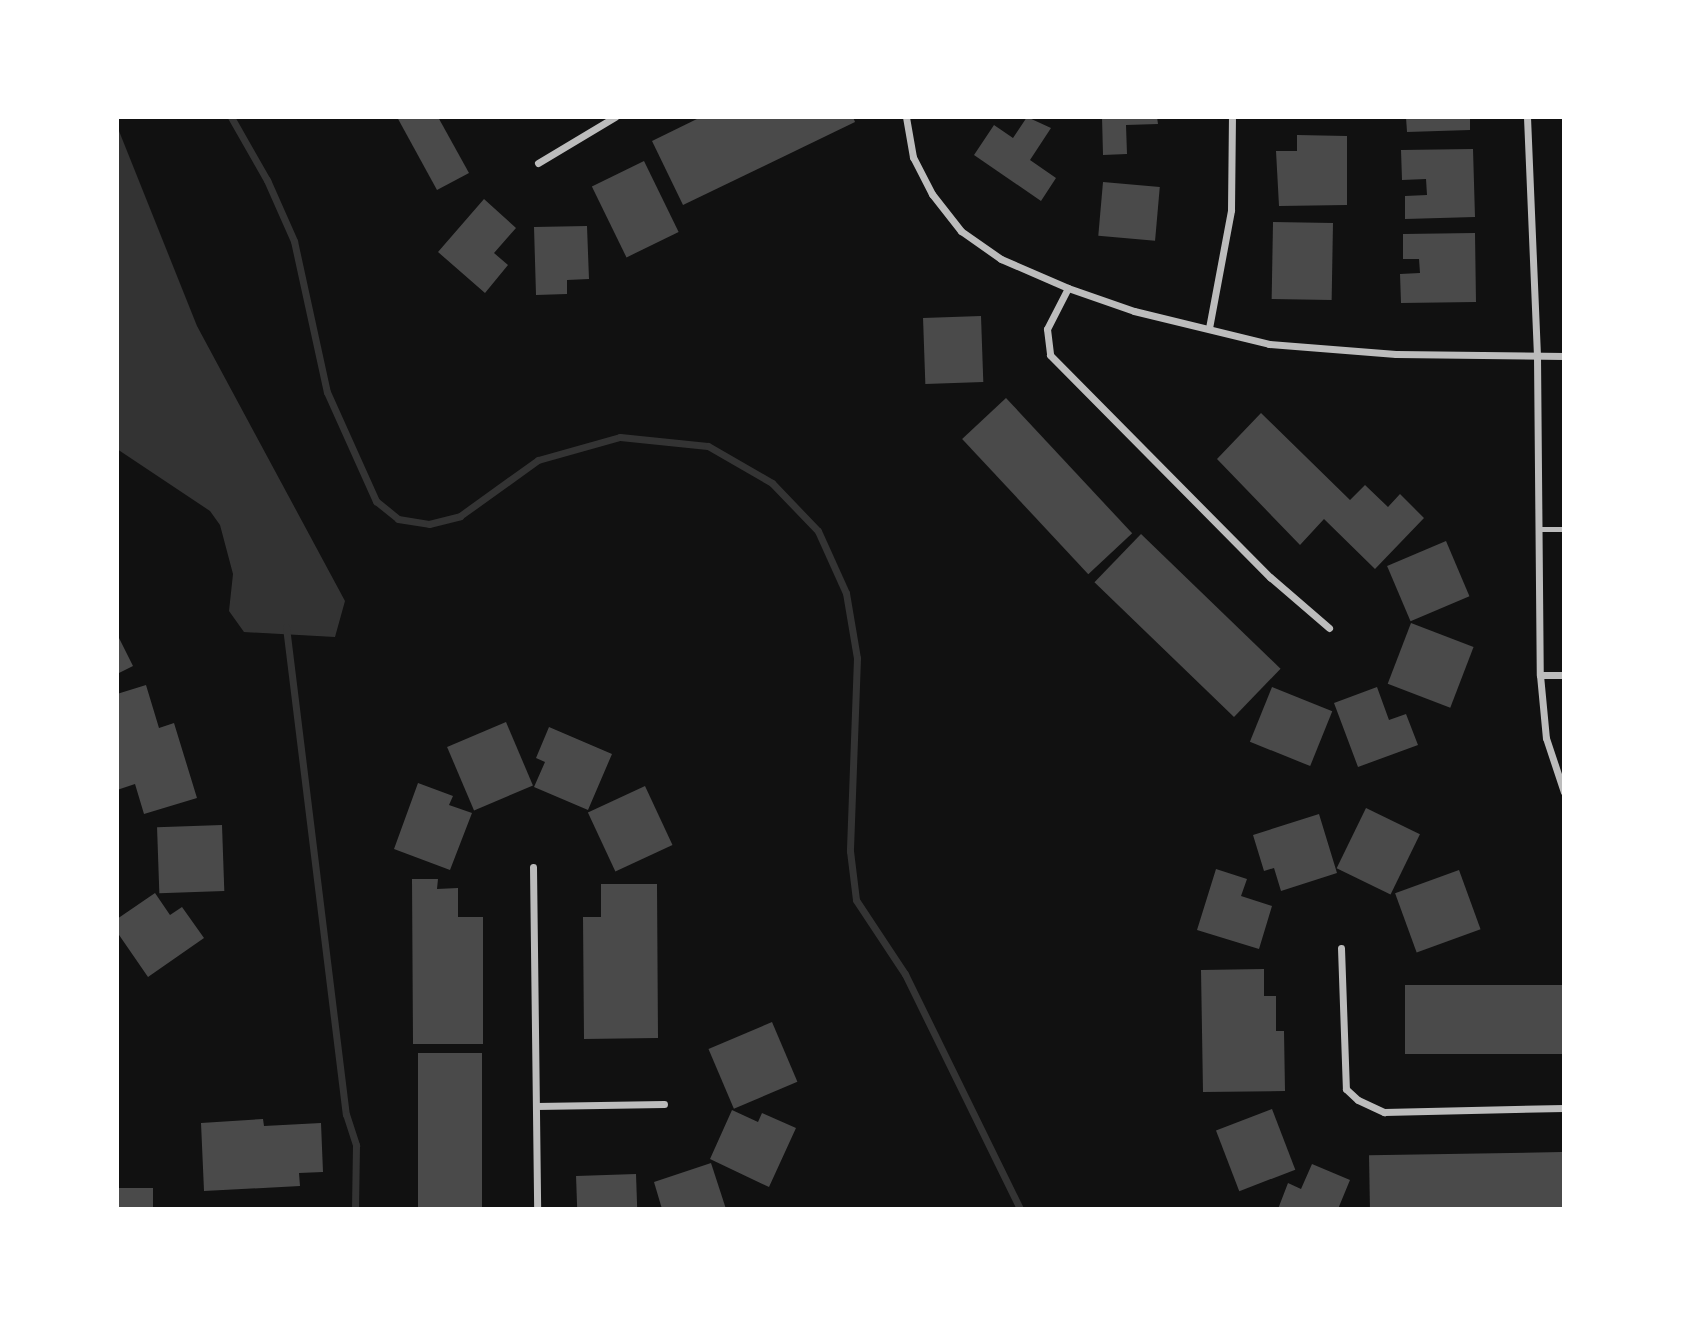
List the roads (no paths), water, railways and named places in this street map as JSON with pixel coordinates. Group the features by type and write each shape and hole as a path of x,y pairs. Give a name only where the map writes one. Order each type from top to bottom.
{"street":[{"path":"538,163 615,117"},
{"path":"906,117 913,157 932,194 961,231 1001,259 1068,288 1134,311 1304,348 1564,356"},
{"path":"1209,328 1229,222 1232,117"},
{"path":"1527,117 1537,356 1540,675 1546,738 1564,792"},
{"path":"1068,288 1047,329 1050,355 1270,577 1329,628"},
{"path":"1540,675 1564,675"},
{"path":"533,867 537,1209"},
{"path":"1341,948 1346,1089 1358,1100 1384,1112 1564,1108"},
{"path":"536,1106 664,1104"}],"lane":[{"path":"1540,529 1564,528"}],"waterway":[{"path":"231,117 267,180 294,241 327,392 376,501 398,519 429,524 460,516 538,460 620,437 708,446 772,483 818,531 846,593 857,658 850,851 856,900 905,974 1020,1209"},
{"path":"286,627 346,1114 356,1145 355,1209"}]}
